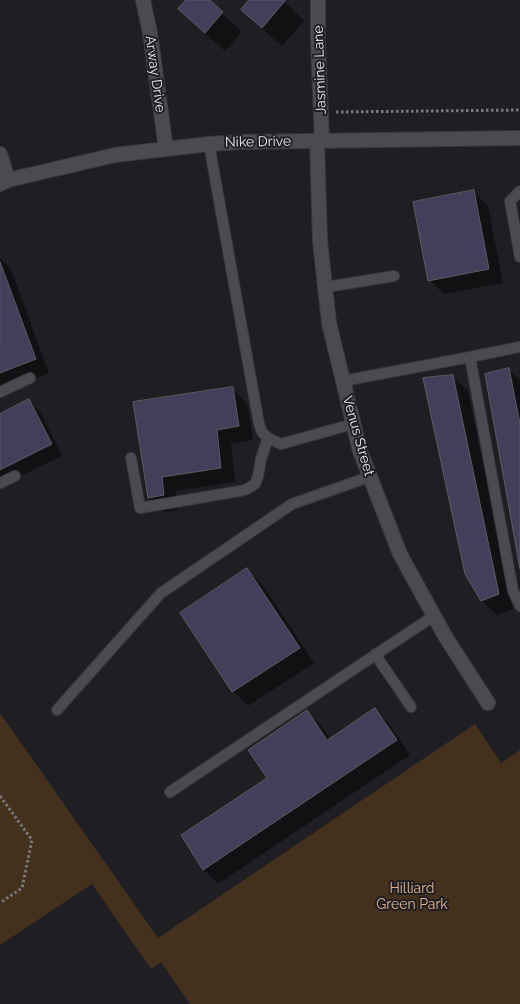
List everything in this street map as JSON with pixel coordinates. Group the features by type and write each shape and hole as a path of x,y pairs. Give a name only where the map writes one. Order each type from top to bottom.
{"street":[{"name":"Arway Drive","path":"142,0 150,33 166,149"},
{"name":"Jasmine Lane","path":"318,0 320,141"},
{"name":"Nike Drive","path":"4,182 115,155 209,144 520,138"},
{"name":"Venus Street","path":"320,141 320,240 330,323 360,451 400,554 434,616 488,703"},
{"path":"0,154 4,182"}],"lane":[{"path":"209,144 259,424 262,432 268,438 280,444 353,424"},
{"path":"520,191 510,201 520,257"},
{"path":"326,287 394,276"},
{"path":"343,380 520,347"},
{"path":"470,357 513,591 520,606"},
{"path":"0,392 30,378"},
{"path":"131,458 140,508 247,489 255,484 268,438"},
{"path":"0,483 15,476"},
{"path":"57,710 161,593 292,504 369,477"},
{"path":"170,792 434,616"},
{"path":"375,654 411,708"}],"path":[{"path":"321,112 520,110"},
{"path":"0,796 32,840 22,888 0,903"}],"green space":[{"name":"Hilliard Green Park","path":"0,713 158,938 475,724 501,763 520,750 520,1004 190,1004 161,962 151,969 92,884 0,945"}],"building":[{"path":"186,0 210,0 223,12 205,33 178,9"},
{"path":"249,0 285,1 262,28 241,10"},
{"path":"474,190 489,269 428,281 413,202"},
{"path":"0,262 36,359 0,373"},
{"path":"509,368 520,424 520,569 485,374"},
{"path":"453,375 499,594 481,601 465,574 423,378"},
{"path":"233,387 239,426 217,430 221,468 162,477 164,495 148,498 133,402"},
{"path":"29,399 52,444 0,470 0,414"},
{"path":"247,568 300,648 232,692 180,613"},
{"path":"375,708 397,740 203,870 181,835 267,778 248,750 307,710 327,740"}]}
